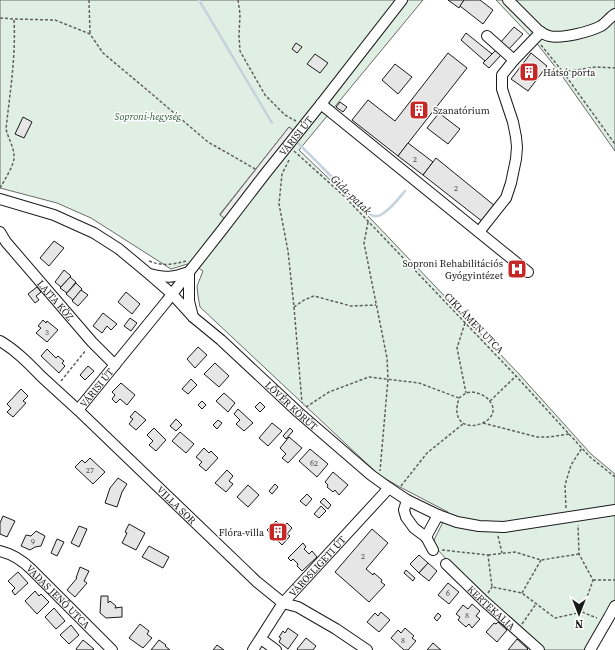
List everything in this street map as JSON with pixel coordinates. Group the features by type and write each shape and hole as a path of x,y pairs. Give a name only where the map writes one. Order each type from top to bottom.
{"street":[{"name":"VÁRISI ÚT","path":"78,410 218,236 402,0"},
{"path":"508,0 541,32 548,36 555,37 583,33 602,25 615,14"},
{"path":"479,232 506,198 514,170 517,147 512,122 502,89 502,75 541,32"},
{"path":"487,36 514,60"},
{"path":"322,104 528,272"},
{"name":"LŐVÉR KÖRÚT","path":"0,199 54,215 94,232 119,249 172,294 193,317 221,340 298,412 371,475 393,486 407,500 438,515 457,522 491,527 504,527 615,510"},
{"name":"LAJTA KÖZ","path":"0,232 6,242 92,342 115,365"},
{"path":"149,274 162,277 174,277 188,272 189,301 193,317"},
{"name":"VILLA SOR","path":"0,341 12,349 78,410 257,582 283,603 298,608 336,629 367,650"},
{"name":"VÁROSLIGETI ÚT","path":"253,650 283,603 393,486"},
{"path":"407,500 404,510 406,517 414,528 426,538 433,550"},
{"path":"426,538 438,515"},
{"name":"VADAS JENŐ UTCA","path":"0,551 7,552 21,559 112,650"},
{"name":"KERTEKALJA","path":"446,564 539,650"},
{"path":"590,650 615,606"},
{"path":"261,639 276,650"}],"path":[{"path":"89,0 90,34 103,53 208,142 265,174"},
{"path":"238,0 240,14 240,51 264,95 285,115 301,124"},
{"path":"0,18 55,20 90,34"},
{"path":"0,188 15,158 6,129 14,60 14,19"},
{"path":"615,68 596,67 564,72 615,144"},
{"name":"CIKLÁMEN UTCA","path":"294,307 288,251 279,204 282,174 294,150 344,196 516,376 590,457 615,477"},
{"path":"368,221 364,243 387,358 388,379 379,475"},
{"path":"298,412 302,404 294,307 304,300 314,296 351,306 376,305"},
{"path":"465,323 457,348 466,393"},
{"path":"55,389 92,342"},
{"path":"490,401 516,376"},
{"path":"298,412 329,392 369,377 419,383 459,398"},
{"path":"466,393 479,393 490,401 492,406 492,414 488,420 478,426 464,424 460,421 457,415 459,398 466,393"},
{"path":"483,423 537,437 550,437 569,434"},
{"path":"393,486 401,486 427,453 464,424"},
{"path":"582,448 571,465 564,485 566,511 569,517 578,525 579,554 593,580 582,612"},
{"path":"498,535 502,554"},
{"path":"433,550 488,555 515,552 541,560 579,554"},
{"path":"488,555 492,586 522,593 555,618 582,612 606,623"},
{"path":"522,593 541,560"},
{"path":"593,580 615,580"},
{"path":"517,630 536,604"}],"green space":[{"name":"Soproni-hegység","path":"0,0 423,0 299,150 370,218 519,374 591,454 615,474 615,601 587,650 545,650 456,569 432,544 448,512 379,475 200,307 197,286 203,271 191,263 171,269 91,218 57,203 0,188","holes":["289,127 296,132 220,215"]},
{"path":"496,0 615,0 615,151 560,73 535,41"}],"shaded area":[{"path":"289,127 296,132 227,220 220,215"}],"building":[{"path":"448,0 464,0 459,8"},
{"path":"464,0 480,0 493,10 483,24 460,6"},
{"path":"514,27 523,34 508,50 500,43"},
{"path":"466,33 492,54 485,61 461,40"},
{"path":"296,43 302,47 297,53 292,49"},
{"path":"496,50 501,55 489,68 483,63"},
{"name":"Szanatórium","path":"448,53 467,68 398,156 352,120 368,100 395,121"},
{"name":"Hátsó porta","path":"531,53 547,66 528,91 511,79"},
{"path":"315,54 328,63 320,73 307,64"},
{"path":"395,64 412,77 398,94 382,80"},
{"path":"340,102 347,107 343,112 336,107"},
{"path":"439,113 460,129 448,144 427,128"},
{"path":"23,117 32,122 24,138 15,134"},
{"path":"408,143 433,162 423,175 398,156"},
{"path":"436,158 495,206 483,222 423,175"},
{"path":"54,241 64,248 49,266 40,258"},
{"path":"64,270 71,276 61,287 55,282"},
{"path":"70,277 76,282 67,293 60,288"},
{"path":"76,283 82,289 73,300 66,294"},
{"path":"37,287 41,292 36,296 39,300 35,303 28,294"},
{"path":"81,290 88,295 78,306 72,301"},
{"path":"126,292 140,304 132,314 118,302"},
{"path":"103,313 117,324 111,330 107,326 102,333 93,326"},
{"path":"130,318 137,323 131,331 124,326"},
{"path":"43,320 46,323 47,321 58,330 47,342 36,333 41,328 38,326"},
{"path":"198,347 207,355 195,368 187,359"},
{"path":"47,349 56,358 58,356 64,361 62,363 65,366 59,373 41,356"},
{"path":"215,363 229,376 219,387 204,374"},
{"path":"88,366 94,371 85,380 80,375"},
{"path":"191,379 197,385 188,394 182,389"},
{"path":"121,383 135,395 127,405 120,399 116,403 112,399 115,395 112,392"},
{"path":"21,389 28,396 23,401 26,403 13,417 7,412 11,408 7,404"},
{"path":"224,393 235,403 228,412 216,401"},
{"path":"202,401 206,405 202,409 198,405"},
{"path":"260,402 265,407 260,412 255,407"},
{"path":"238,409 253,423 244,431 236,424 240,420 234,414"},
{"path":"135,411 146,420 136,430 129,424 133,419 130,417"},
{"path":"176,419 182,425 176,431 170,426"},
{"path":"218,420 222,423 217,429 213,425"},
{"path":"272,423 282,431 268,446 259,438"},
{"path":"154,428 166,440 156,451 149,445 153,441 147,435"},
{"path":"290,428 293,431 286,439 283,436"},
{"path":"180,432 194,444 186,453 172,441"},
{"path":"289,437 302,448 288,463 282,458 286,454 280,448"},
{"path":"204,448 209,453 211,451 218,458 206,471 199,465 202,462 196,457"},
{"path":"310,449 328,464 317,477 299,461"},
{"path":"90,458 105,472 93,484 75,467 82,460 85,463"},
{"path":"227,470 233,476 229,481 233,484 226,492 215,483"},
{"path":"333,472 348,485 339,495 335,490 333,492 327,487 328,485 325,482"},
{"path":"118,478 127,484 122,492 117,507 105,503 110,488"},
{"path":"275,484 278,487 272,494 269,491"},
{"path":"248,485 259,495 248,507 237,497"},
{"path":"307,494 312,499 306,506 300,501"},
{"path":"324,498 331,505 328,509 320,502"},
{"path":"321,506 326,511 319,518 314,514"},
{"path":"3,516 15,521 7,537 0,534 0,523"},
{"name":"Flóra-villa","path":"276,521 283,528 287,523 292,528 287,534 290,536 282,545 267,530"},
{"path":"129,524 145,533 136,550 122,543 127,533 125,532"},
{"path":"79,526 87,529 79,547 71,543"},
{"path":"372,529 388,543 366,569 373,575 374,573 385,585 369,602 335,572"},
{"path":"36,531 45,536 41,546 30,550 21,546 26,535 31,536"},
{"path":"57,539 64,542 57,556 51,553"},
{"path":"303,543 306,547 304,549 309,554 312,551 317,557 302,571 293,559 291,561 288,558"},
{"path":"149,546 169,557 163,568 142,557"},
{"path":"419,555 428,563 419,573 410,564"},
{"path":"428,563 437,571 429,581 419,573"},
{"path":"80,567 89,571 84,581 87,583 75,597 67,590 77,578"},
{"path":"406,570 415,578 413,581 404,573"},
{"path":"18,572 28,583 15,595 12,591 15,588 8,581"},
{"path":"448,583 459,592 449,604 438,595"},
{"path":"35,591 39,596 41,594 49,602 37,614 25,601"},
{"path":"101,596 108,596 108,603 110,601 116,606 115,608 122,607 122,617 106,618 100,613"},
{"path":"472,604 480,611 476,616 480,619 472,628 469,624 466,627 458,620 460,617 456,614 463,605 468,609"},
{"path":"54,608 65,621 56,629 45,617"},
{"path":"381,612 390,620 379,632 367,622 375,613 378,616"},
{"path":"438,613 441,616 437,621 434,618"},
{"path":"498,622 507,630 497,642 486,632 494,623 496,624"},
{"path":"140,624 149,631 147,634 152,638 143,648 129,638"},
{"path":"71,625 79,635 69,644 60,635"},
{"path":"288,628 298,635 288,649 279,642 281,638 279,637 283,631 285,633"},
{"path":"405,628 414,636 412,638 416,641 408,650 404,650 391,638 398,630 401,633"},
{"path":"306,638 316,646 313,650 298,650 297,649"},
{"path":"517,639 528,649 527,650 508,650"},
{"path":"83,640 94,649 76,649"},
{"path":"159,640 166,645 165,646 170,650 151,650"},
{"path":"433,643 441,650 427,650"},
{"path":"217,645 224,650 213,650"}],"waterway":[{"name":"Gida-patak","path":"199,0 272,123"},
{"name":"Gida-patak","path":"299,144 372,216 378,216 386,211 405,191"}],"place":[{"name":"Hátsó porta","path":"529,72"},
{"name":"Szanatórium","path":"419,110"},
{"name":"Soproni Rehabilitációs Gyógyintézet","path":"517,269"},
{"name":"Flóra-villa","path":"278,532"}]}
